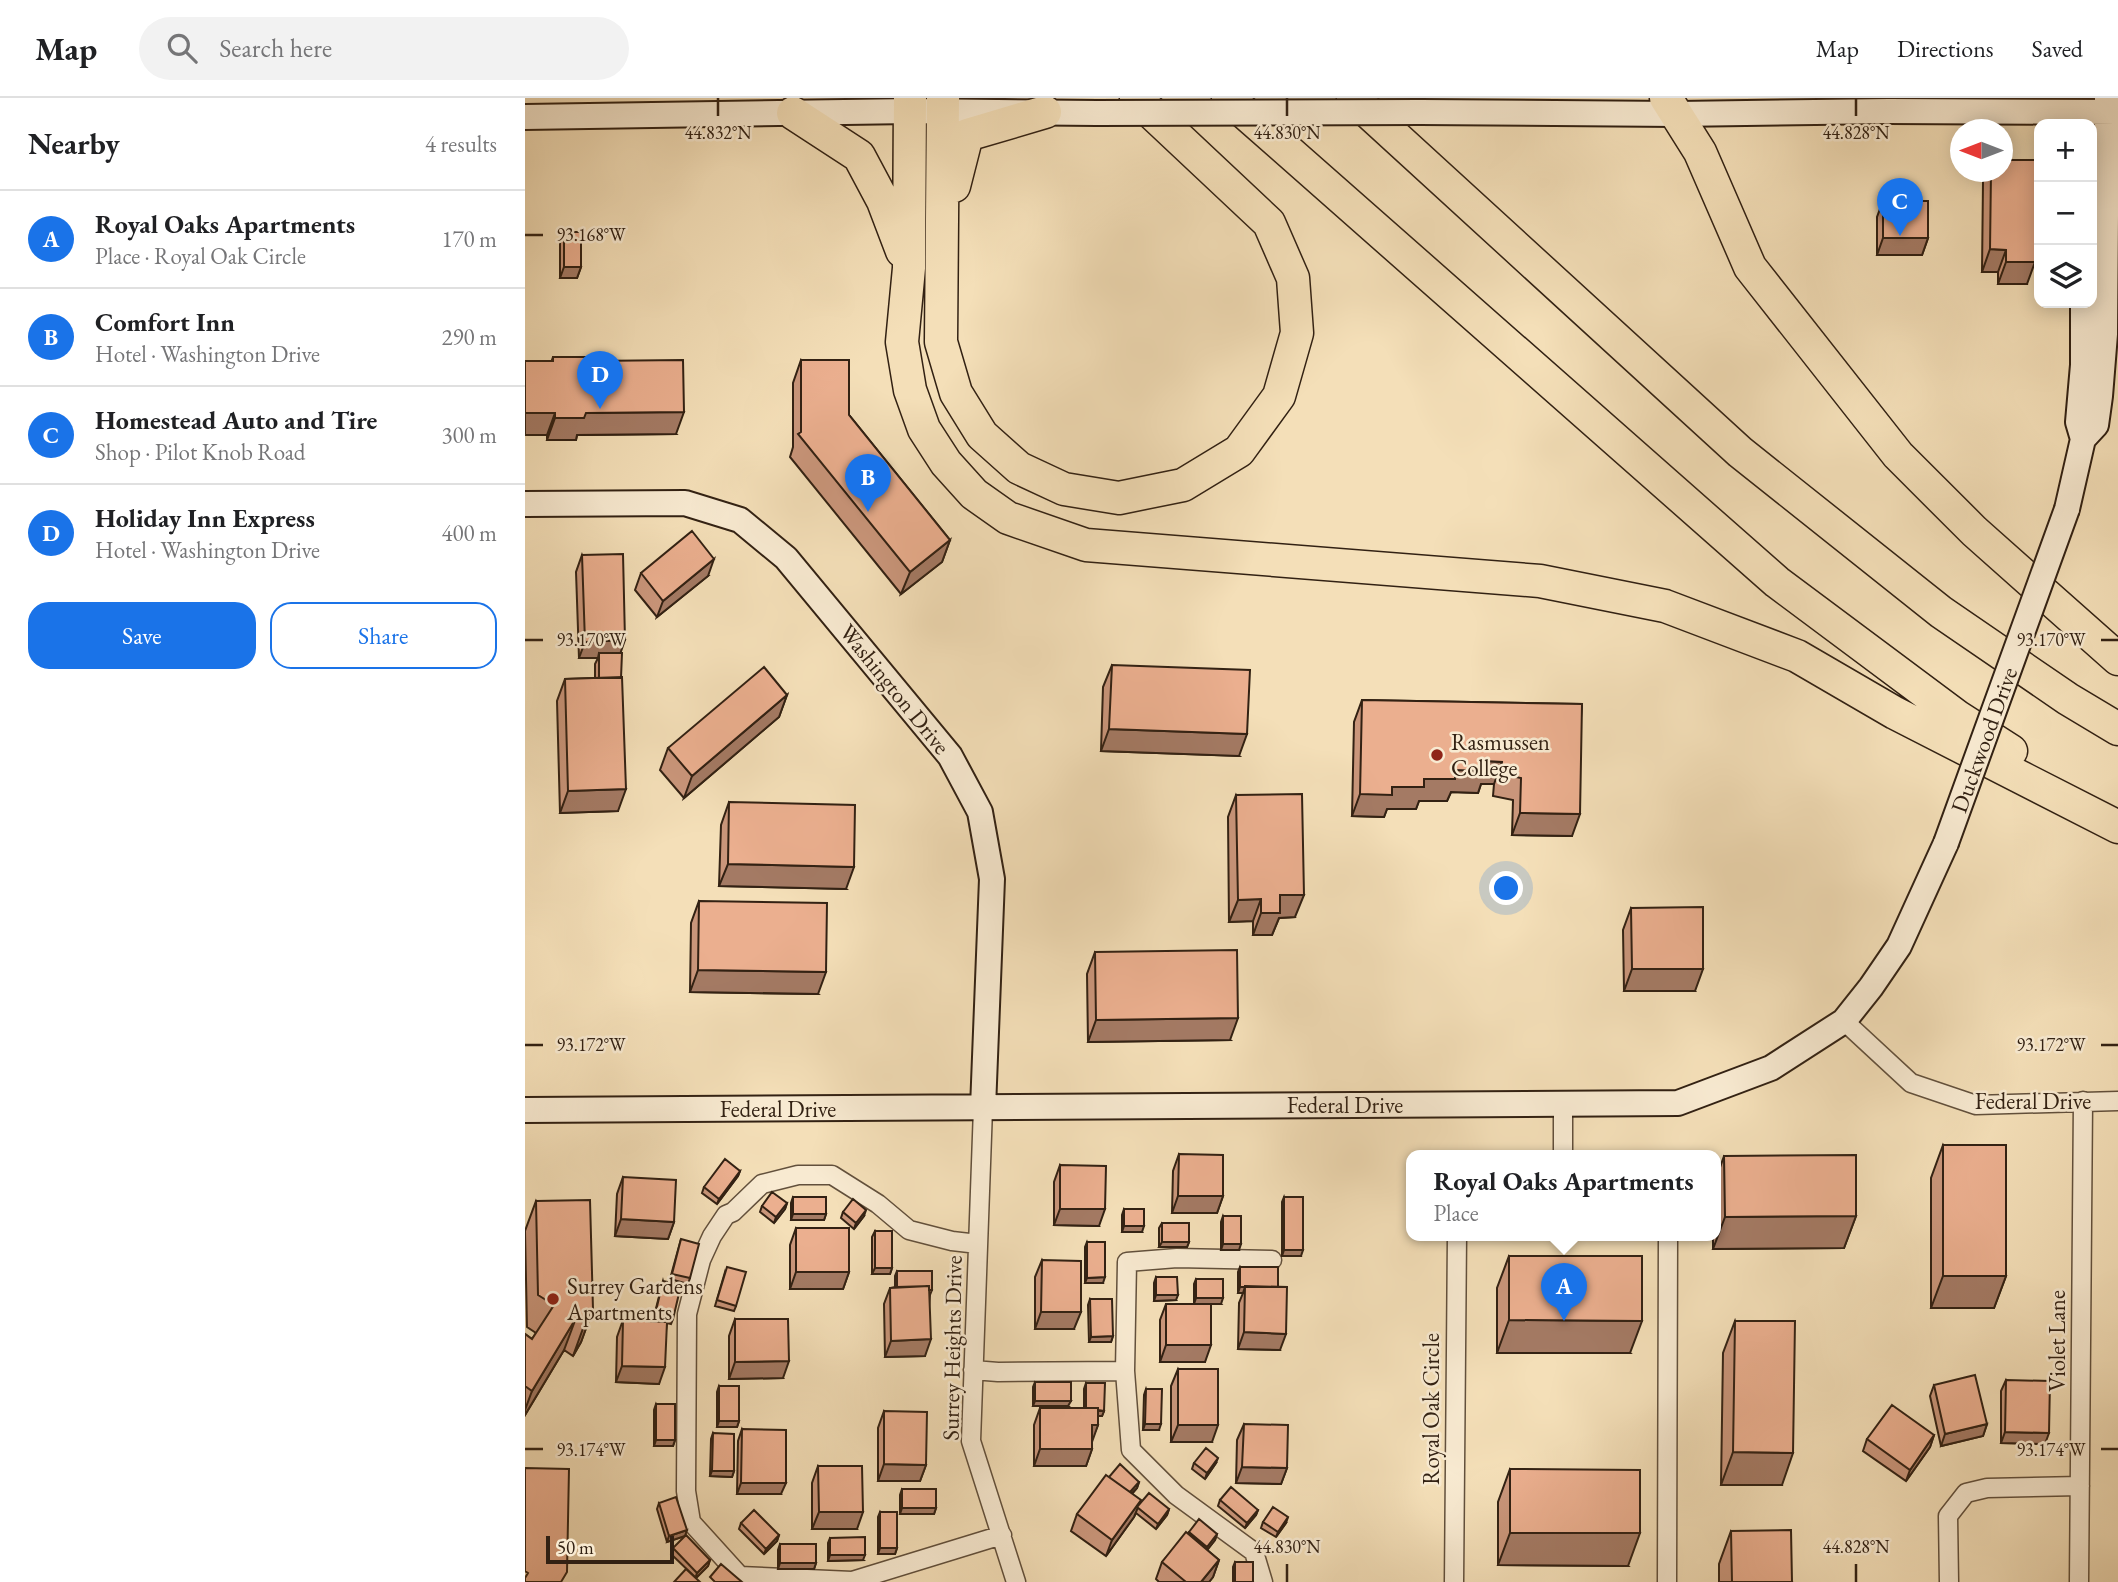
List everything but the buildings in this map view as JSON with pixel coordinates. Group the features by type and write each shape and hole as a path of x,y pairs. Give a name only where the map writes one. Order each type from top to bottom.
{"highway":[{"path":"943,105 941,342 956,393 982,435 1019,468 1064,489 1119,498 1183,485 1239,451 1279,396 1297,333 1293,278 1269,223 1136,98"},
{"path":"1228,98 1777,582 1958,717 2118,819"},
{"path":"1353,98 1740,452 1941,612 2068,699 2118,729"},
{"path":"911,105 909,268 902,342 910,390 924,429 946,463 974,494 1008,518 1086,545 1540,581 1665,606 1797,656 1895,713 2118,827"},
{"path":"1671,106 1700,152 1750,267 1898,455 1974,531 2118,659"},
{"path":"942,231 967,135 1045,112"},
{"path":"793,113 859,156 883,201 909,268"}],"street":[{"path":"525,117 793,113 911,105 1097,113 1447,112 1671,106 2079,111 2111,107"},
{"name":"Duckwood Drive","path":"2083,439 2096,425 2105,334 2111,107"},
{"name":"Duckwood Drive","path":"1844,1021 1899,946 1946,843 2067,509 2083,439 2078,422 2083,365 2083,308"},
{"name":"Washington Drive","path":"525,504 685,503 740,520 786,558 950,756 980,812 992,878 983,1108"},
{"name":"Federal Drive","path":"525,1110 1678,1103 1770,1068 1844,1021 1911,1083 1976,1105 2118,1101"},
{"name":"Violet Lane","path":"2079,1582 2083,1101"},
{"path":"1563,1104 1563,1150"},
{"name":"Surrey Heights Drive","path":"983,1108 971,1441 1016,1582"},
{"path":"978,1244 951,1241 909,1230 879,1204 832,1175 798,1175 762,1184 733,1212 726,1215 712,1236 701,1260 692,1293 687,1314 686,1491 691,1522 740,1576 852,1581 1002,1535"},
{"name":"Royal Oak Circle","path":"1454,1582 1457,1241"},
{"path":"1667,1582 1668,1241"},
{"path":"1263,1582 1254,1552 1176,1495 1131,1450 1125,1371 1127,1262 1177,1258 1272,1260"},
{"path":"974,1370 1125,1371"},
{"path":"1949,1582 1948,1516 1966,1493 1987,1488 2080,1486"}],"place":[{"name":"Homestead Auto and Tire","path":"1900,236"},
{"name":"Holiday Inn Express","path":"600,409"},
{"name":"Comfort Inn","path":"868,512"},
{"name":"Rasmussen College","path":"1437,755"},
{"name":"Surrey Gardens Apartments","path":"553,1299"},
{"name":"Royal Oaks Apartments","path":"1564,1321"}]}
